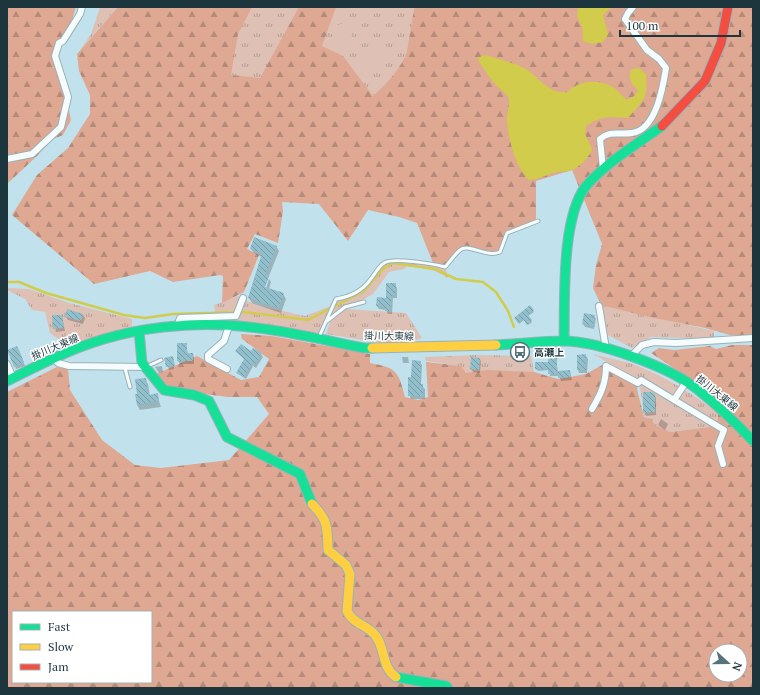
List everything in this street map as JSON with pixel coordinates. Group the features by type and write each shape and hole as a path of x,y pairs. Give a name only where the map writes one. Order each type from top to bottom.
{"street":[{"path":"7,159 32,154 61,127 68,97 55,56 58,43 63,41 80,14 82,7"},
{"path":"603,170 600,139 607,133 633,133 642,128 653,115 663,89 666,68 659,59 647,50 625,19 633,7"},
{"path":"564,341 566,269 571,223 578,200 586,187 603,170 667,122 705,81 721,43 728,7"},
{"path":"177,327 180,318 236,316 243,298"},
{"path":"599,306 606,349"},
{"path":"227,369 208,359 208,355 224,341 229,326"},
{"name":"掛川大東線","path":"10,379 53,358 104,339 139,331 177,327 229,326 288,333 364,348 472,347 564,341 606,349 631,356 686,382 702,393 737,424 753,441"},
{"path":"139,331 142,363 164,390 202,397 209,401 222,431 227,437 300,474 307,488 310,502 323,514 327,524 328,550 346,565 350,574 347,611 349,617 376,637 386,668 391,675 398,679 446,686 448,688"},
{"path":"631,356 642,344 654,342 753,338"},
{"path":"53,358 58,363 69,366 145,368"},
{"path":"7,364 10,379"},
{"path":"592,409 603,391 606,380 606,366 638,383 641,380 724,430 718,446 723,464"},
{"path":"674,400 686,382"}],"lane":[{"path":"319,339 336,299 345,297 359,290 369,281 384,262 392,260 435,264 445,267 461,249 469,248 480,252 495,254 500,252 507,233 538,221"},
{"path":"326,322 345,307 364,302"},
{"path":"145,368 161,360"},
{"path":"125,368 130,387"}],"green space":[{"path":"7,7 76,7 68,33 56,47 71,120 63,135 53,139 7,184"},
{"path":"100,7 118,7 80,50 91,34"},
{"path":"118,7 252,7 238,34 231,75 260,78 299,7 336,7 322,46 343,56 373,96 393,75 405,57 415,7 753,7 753,335 730,335 601,305 593,288 596,265 602,244 572,170 536,181 536,224 507,233 500,252 490,253 475,248 465,248 460,250 454,256 446,268 433,263 417,223 368,210 348,241 319,204 282,202 283,211 278,243 255,234 247,249 259,255 244,292 222,303 223,276 220,275 173,282 150,271 94,284 12,215 37,175 68,148 90,114 90,95 79,71 77,54"},
{"path":"216,7 457,7 384,119 219,88"},
{"path":"348,22 352,24 352,34 349,46 335,48 332,42 332,36 335,30 338,25"},
{"path":"379,41 386,45 389,50 389,55 386,61 375,69 361,72 357,68 367,47"},
{"path":"383,261 434,264 445,267 448,278 435,271 408,265 404,269 389,272 373,294 346,309 406,313 422,338 399,343 387,343 326,334 330,322 340,313 325,323 320,336 216,318 214,305 238,296 261,306 305,316 331,306 336,298 361,289"},
{"path":"7,288 29,289 69,303 132,319 132,326 67,345 50,333 45,312 32,310 25,299 7,290"},
{"path":"601,305 714,331 714,339 651,337 632,348 606,334"},
{"path":"241,334 272,336 370,354 370,363 386,367 395,372 400,381 405,397 418,400 428,397 426,362 461,366 466,373 487,370 534,372 558,379 586,374 602,365 638,383 637,389 644,417 653,419 653,424 670,432 717,426 719,403 704,388 651,353 659,348 674,350 710,346 716,349 732,345 753,345 753,688 7,688 7,392 57,367 68,368 70,390 102,440 135,465 161,468 229,460 269,414 257,397 228,397 165,389 154,375 197,356 241,380 259,377 269,359 242,339"},
{"path":"593,354 635,365 678,386 718,413 717,426 670,432 652,426 652,419 644,416 639,380"},
{"path":"476,355 531,356 534,372 466,373 459,366 426,361 425,357"}],"shaded area":[{"path":"578,7 612,7 603,15 608,34 603,42 592,44 583,41 582,27 577,16"},
{"path":"485,55 510,62 524,68 555,91 568,92 577,85 595,82 607,84 613,87 627,100 634,96 638,91 631,82 629,76 632,69 639,68 646,74 644,99 628,118 601,118 586,126 585,134 592,149 586,159 577,168 570,171 557,172 537,179 529,180 520,168 513,152 507,125 509,105 508,97 506,93 492,81 477,58"}],"building":[{"path":"254,237 277,246 265,275 269,276 265,287 284,293 279,308 248,298 262,253 250,249"},
{"path":"386,283 396,283 395,295 392,295 390,311 385,311 385,307 376,306 377,297 386,298"},
{"path":"530,305 534,310 528,315 532,320 527,325 523,319 518,323 514,318"},
{"path":"67,309 83,314 81,321 65,317"},
{"path":"584,313 595,315 593,326 582,324"},
{"path":"52,315 62,315 64,328 53,329"},
{"path":"177,343 187,343 187,353 193,353 193,361 177,361"},
{"path":"241,344 251,351 253,348 262,353 254,366 251,364 244,377 236,373 244,359 235,351"},
{"path":"17,346 24,362 14,367 7,350"},
{"path":"586,354 586,370 577,370 577,355"},
{"path":"173,356 175,366 166,367 164,358"},
{"path":"471,357 480,358 479,370 470,369"},
{"path":"548,358 557,358 557,374 548,374 548,369 535,369 535,362 548,362"},
{"path":"412,360 421,361 420,384 423,384 423,396 408,396 408,377 411,377"},
{"path":"570,370 571,377 558,378 558,371"},
{"path":"146,378 148,395 158,393 159,401 137,405 135,379"},
{"path":"643,392 651,392 655,394 655,412 643,413"}],"waterway":[{"path":"7,282 19,282 46,293 124,315 145,318 173,314 243,312 308,320 364,291 383,269 392,263 435,269 456,279 483,282 496,292 508,311 514,327"}],"traffic: fast":[{"path":"564,341 565,282 568,238 572,218 578,200 586,186 603,169 662,126"},
{"path":"7,381 91,343 118,335 163,327 194,325 242,326 294,334 364,348 372,348"},
{"path":"139,331 142,363 164,390 194,395 209,401 227,437 300,474 312,504"},
{"path":"496,345 555,341 578,342 614,350 652,364 669,372 697,389 712,401 753,441"},
{"path":"396,677 446,686 448,688"}],"traffic: slow":[{"path":"372,348 496,345"},
{"path":"312,504 322,515 326,525 328,550 346,565 350,574 347,611 356,622 375,635 381,646 388,668 396,677"}],"traffic: jam":[{"path":"662,126 705,81 721,43 728,7"}],"place":[{"name":"高瀬上","path":"520,352"}]}
